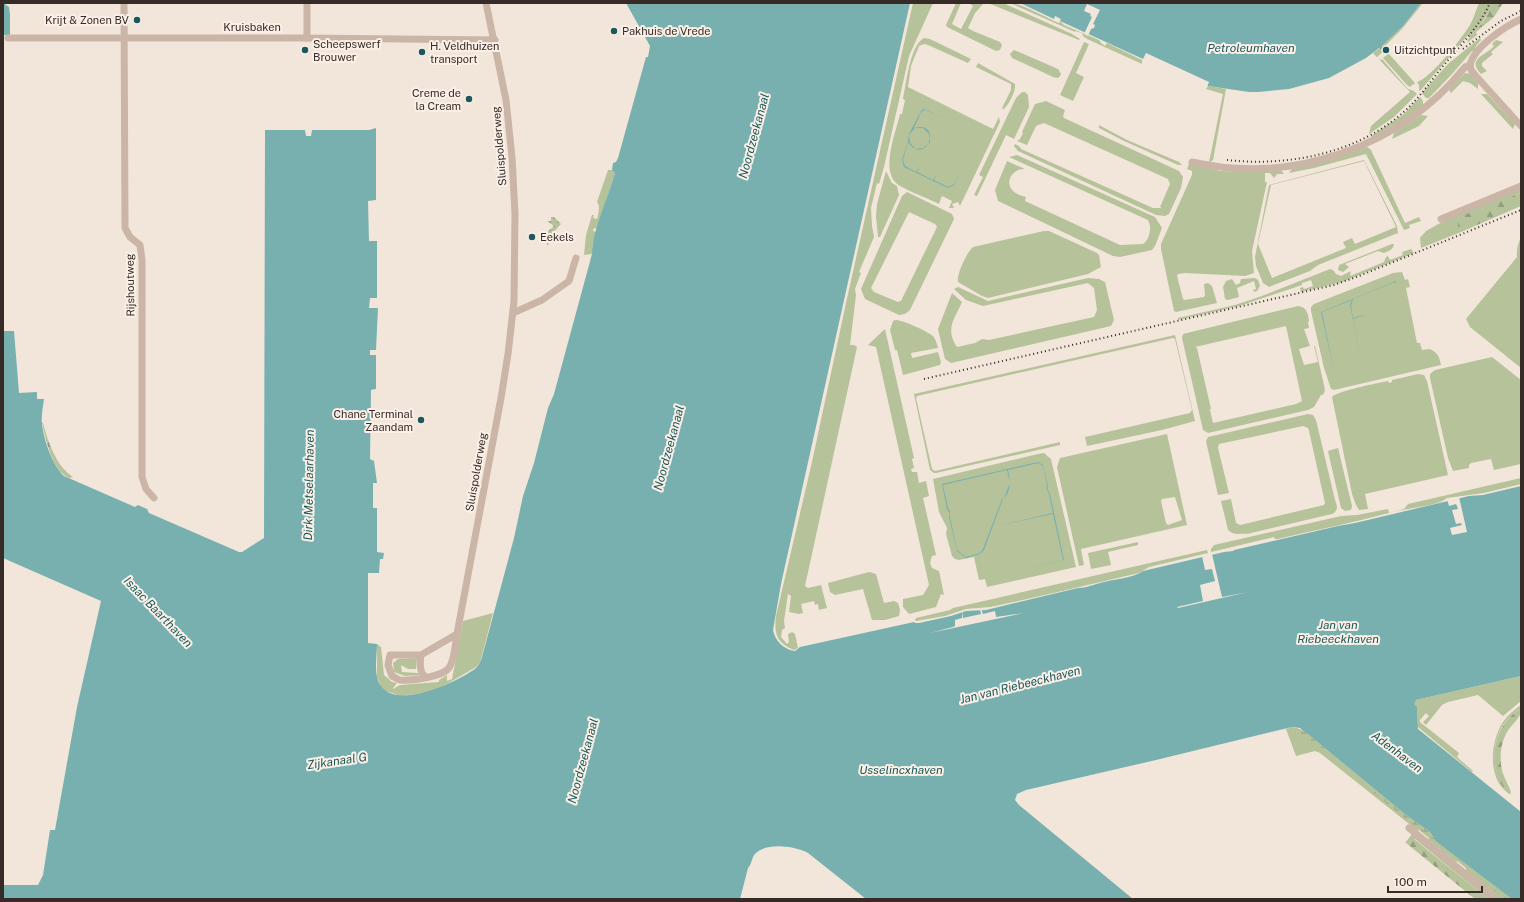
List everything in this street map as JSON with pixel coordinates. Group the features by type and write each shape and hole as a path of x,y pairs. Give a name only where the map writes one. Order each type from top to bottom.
{"street":[{"name":"Rijshoutweg","path":"124,3 125,228 130,237 140,245 142,260 142,477 146,489 154,498"},
{"path":"307,3 307,38"},
{"name":"Sluispolderweg","path":"457,634 421,654 390,655 388,665 392,676 399,680 433,676 447,670 451,664 457,634 501,398 513,313 515,242 514,194 506,100 495,40 486,3"},
{"path":"1192,162 1221,167 1265,168 1312,161 1346,152 1367,144 1407,121 1440,94 1465,67 1470,65 1474,57 1492,37 1521,19"},
{"name":"Kruisbaken","path":"8,38 307,38 495,40"},
{"path":"1470,65 1473,73 1521,126"},
{"path":"1441,219 1521,186"},
{"path":"513,313 542,300 569,281 576,258"},
{"path":"421,654 420,665 422,674 425,677"},
{"path":"1409,828 1496,899"}],"green space":[{"path":"913,3 933,3 909,56 884,167 879,184 877,183 871,208 874,237 859,272 861,273 855,289 856,295 850,345 857,347 805,586 808,588 821,585 827,608 819,610 818,604 815,605 814,601 801,604 803,613 799,614 789,612 791,596 788,594 784,621 785,628 782,630 781,637 787,644 789,642 788,634 792,632 795,634 798,648 794,650 780,641 775,628 776,616 812,462"},
{"path":"956,3 961,3 952,24 961,29 973,6 969,3 984,3 975,13 968,28 1000,42 1002,45 1000,50 996,51 947,27 946,25"},
{"path":"988,3 1003,3 1080,39 1079,40"},
{"path":"1010,3 1027,8 1059,23 1060,21 1064,25 1099,40 1105,46 1107,43 1142,60 1142,64 1087,39 1082,33 1075,32"},
{"path":"1421,3 1423,3 1402,29 1386,45 1389,51 1386,49 1377,57 1380,60 1382,59 1408,89 1417,94 1394,117 1369,134 1371,126 1410,92 1373,53 1383,47 1382,46 1404,25"},
{"path":"1479,3 1493,3 1480,25 1470,37 1468,35 1420,91 1417,82 1430,73 1454,47 1471,23"},
{"path":"1493,3 1503,3 1494,17 1476,32 1477,35 1468,42 1467,41 1485,19"},
{"path":"924,38 930,39 971,59 968,63 928,45 924,44 919,46 911,66 908,87 993,129 999,117 1000,122 960,206 958,202 952,204 954,208 949,208 952,201 942,196 939,204 899,185 892,176 890,168 891,150 905,100 903,99 909,66 915,49 919,42"},
{"path":"1480,38 1481,40 1476,46 1474,52 1472,51 1429,98 1426,98 1422,93 1448,64"},
{"path":"1496,40 1503,42 1491,52 1493,54 1482,63 1482,66 1487,71 1481,74 1477,69 1476,61 1494,46 1492,44"},
{"path":"1084,42 1089,44 1076,73 1084,77 1073,101 1060,95"},
{"path":"1014,50 1058,69 1061,74 1060,76 1058,78 1053,77 1012,58 1010,54"},
{"path":"1388,54 1415,83 1414,85 1413,84 1410,87 1407,85 1383,58"},
{"path":"978,63 1015,84 1012,97 1004,109 1002,109 1011,90 1011,84 976,67"},
{"path":"1465,73 1470,74 1478,83 1478,89 1470,83 1463,81 1451,93 1449,90"},
{"path":"1208,86 1226,89 1213,160 1210,162 1223,94 1206,89"},
{"path":"1022,92 1025,92 1028,95 1029,107 1014,139 1006,135 977,196 974,195 983,177 979,175 1016,98"},
{"path":"1481,94 1487,94 1515,124 1513,129"},
{"path":"1420,97 1423,101 1423,105 1406,118 1372,138 1371,136 1404,114"},
{"path":"1046,101 1065,110 1063,116 1064,118 1179,171 1183,177 1181,188 1169,214 1165,216 1156,215 1018,151 1014,146 1015,144 1021,149 1153,208 1162,208 1160,207 1170,184 1168,179 1044,123 1036,126 1027,145 1017,141 1023,133 1022,132 1035,104"},
{"path":"1421,115 1428,116 1419,126 1392,139 1394,133"},
{"path":"1099,125 1127,140 1179,162 1182,165 1178,165 1124,141 1099,128"},
{"path":"1367,147 1371,150 1405,223 1419,217 1421,221 1409,225 1410,228 1404,230 1366,154 1289,173 1292,169 1331,160"},
{"path":"1017,155 1155,217 1162,228 1155,246 1152,250 1120,257 1113,256 998,201 995,190 1007,161 1025,169 1021,169 1013,173 1009,180 1009,184 1014,192 1026,197 1025,201 1120,245 1143,244 1149,236 1150,226 1148,220 1009,157"},
{"path":"1364,160 1397,226 1398,233 1318,265 1310,271 1269,287 1263,283 1256,266 1255,257 1269,185","holes":["1364,161 1396,227 1355,244 1352,238 1343,242 1346,248 1272,278 1258,244 1271,185"]},
{"path":"1189,164 1220,171 1248,172 1281,170 1284,174 1277,174 1274,178 1270,173 1265,173 1265,182 1267,182 1252,251 1254,273 1245,276 1185,273 1178,274 1177,276 1184,300 1204,297 1204,284 1208,283 1212,286 1217,303 1176,312 1174,311 1161,244 1192,175 1192,171 1187,169"},
{"path":"608,170 612,170 615,173 597,229 594,228 593,231 596,232 592,247 592,254 584,255 586,235 592,215 594,215 593,218 597,219 599,208 597,202"},
{"path":"886,171 892,183 897,186 899,195 880,237 878,237 876,216 877,204"},
{"path":"1521,189 1521,193 1458,219 1457,225 1461,232 1421,248 1420,238 1426,231 1442,222"},
{"path":"907,192 952,214 954,219 910,310 905,314 899,315 865,299 861,289 902,196","holes":["909,212 935,224 937,227 901,301 898,302 874,292 871,288"]},
{"path":"1521,193 1521,206 1461,232 1457,223 1459,217"},
{"path":"551,217 554,217 561,224 551,235 553,238 547,246 547,232 554,226 547,221 551,221"},
{"path":"1049,231 1097,253 1099,255 1101,267 1088,274 988,298 958,282 962,264 973,247"},
{"path":"1521,234 1521,368 1470,327 1466,319 1517,257"},
{"path":"1394,244 1392,249 1389,251 1384,253 1378,251 1345,264 1349,267 1343,272 1338,270 1339,265"},
{"path":"1411,249 1414,253 1342,282 1301,292 1300,288 1303,287 1304,289 1313,286 1311,280 1302,283 1302,285 1239,306 1178,320 1178,318 1235,305 1262,296 1330,269 1341,276 1351,271 1350,276 1384,262 1388,256 1390,260 1403,255 1402,252"},
{"path":"1402,272 1405,280 1408,279 1410,287 1406,288 1417,343 1420,343 1422,350 1430,349 1435,352 1439,357 1441,365 1334,390 1331,389 1324,368 1311,307 1314,304 1393,273"},
{"path":"1088,278 1099,279 1105,282 1114,320 1111,326 951,363 945,359 938,329 952,293 962,302 952,324 951,330 953,341 957,347 975,343 982,339 989,340 1094,317 1097,310 1094,288 1088,283 983,306 966,300 954,289 958,287 988,301"},
{"path":"1255,278 1258,280 1260,286 1257,291 1254,292 1253,290 1256,289 1254,281 1237,288 1239,297 1228,300 1225,299 1223,287 1226,281 1232,279 1236,285 1240,283 1241,279"},
{"path":"1298,306 1301,307 1305,309 1308,316 1309,328 1304,329 1310,346 1299,349 1304,365 1318,362 1315,346 1325,390 1323,395 1321,395 1314,407 1308,410 1208,433 1203,430 1182,338 1183,334","holes":["1286,326 1302,401 1296,404 1213,423 1209,410 1211,409 1197,348 1195,347"]},
{"path":"895,320 915,326 933,336 936,340 938,348 911,353 912,358 938,352 941,362 940,365 903,375 890,330 893,321"},
{"path":"885,329 914,458 912,459 914,468 911,469 912,472 917,472 919,483 926,481 929,496 923,498 936,555 932,556 930,563 932,568 939,571 944,595 941,594 936,607 909,614 903,607 903,599 923,595 929,585 876,347 868,345"},
{"path":"1175,335 1195,421 1162,430 1087,446 1085,437 1190,413 1192,410 1175,339 1173,338 917,396 916,398 932,469 935,471 1060,442 1060,445 936,473 930,470 914,394"},
{"path":"1492,357 1521,380 1521,464 1494,470 1491,459 1471,463 1469,468 1453,471 1448,458 1430,374 1435,370"},
{"path":"1418,374 1424,375 1427,381 1448,475 1365,494 1368,509 1359,510 1352,494 1332,397 1367,385 1388,381 1389,383 1392,382 1392,380"},
{"path":"1308,414 1313,415 1316,420 1337,508 1336,511 1332,514 1247,534 1235,534 1230,532 1228,530 1221,501 1231,499 1236,523 1240,525 1324,505 1325,503 1309,431 1308,428 1303,426 1219,444 1218,448 1229,493 1218,495 1206,441 1208,437"},
{"path":"42,423 50,446 57,460 73,477 69,478 63,474 54,462"},
{"path":"1167,434 1187,525 1081,549 1084,565 1079,566 1057,467 1060,458","holes":["1175,497 1182,520 1168,525 1166,523 1161,501 1162,499"]},
{"path":"1338,448 1352,506 1351,510 1345,511 1341,508 1328,451"},
{"path":"1044,453 1051,459 1076,567 987,587 985,579 979,580 974,557 959,560 952,556 946,534 947,528 939,512 933,479"},
{"path":"1521,478 1521,484 1484,493 1447,498 1436,503 1389,513 1404,509 1408,504"},
{"path":"1388,509 1389,513 1278,539 1275,539 1274,537 1211,552 1214,545 1341,516 1357,515"},
{"path":"1138,542 1138,545 1108,552 1111,565 1091,569 1088,553"},
{"path":"1207,550 1208,553 1149,567 1139,573 991,607 966,609 945,616 915,620 916,618 953,608"},
{"path":"869,572 876,574 884,603 894,601 898,603 900,610 899,616 885,620 872,620 863,589 835,595 830,592 828,583"},
{"path":"493,613 480,663 476,667 442,687 429,692 402,696 385,691 381,687 377,677 377,644 381,647 384,675 392,682 397,683 393,689 400,685 439,682 439,680 447,675 447,681 452,679 463,621"},
{"path":"417,658 416,669 408,669 401,665 402,672 418,673 421,675 405,676 394,672 393,663 398,659"},
{"path":"1521,676 1521,701 1503,716 1478,695 1448,702 1442,705 1426,725 1423,722 1429,716 1426,713 1420,720 1420,722 1459,753 1457,757 1473,771 1472,772 1418,727 1417,707 1414,705 1416,700"},
{"path":"1521,705 1521,708 1507,720 1499,731 1495,747 1496,771 1505,790 1497,779 1494,770 1493,750 1499,730 1503,722"},
{"path":"1521,708 1519,717 1506,734 1501,752 1502,770 1511,793 1509,794 1503,788 1496,771 1496,742 1503,726 1511,716"},
{"path":"1292,727 1303,730 1406,815 1430,832 1433,837 1446,849 1512,899 1505,899 1299,732 1287,731 1286,729"},
{"path":"1297,728 1446,849 1512,899 1501,899 1466,871 1466,868 1457,861 1456,862 1428,839 1429,838 1419,830 1418,831 1320,753 1315,751 1296,756 1286,729"},
{"path":"1412,834 1491,899 1488,899 1415,839 1405,843"},
{"path":"1414,839 1488,899 1475,899 1406,843"}],"water":[{"path":"3,3 9,7 10,35 3,35"},
{"path":"626,3 910,3 781,584 773,630 778,641 787,649 795,651 800,647 914,622 919,623 966,611 986,610 1128,577 1143,571 1224,552 1469,496 1483,495 1521,486 1521,676 1416,700 1414,704 1417,707 1418,729 1521,812 1521,899 1512,899 1446,849 1435,840 1430,832 1406,815 1309,735 1300,728 1292,727 1026,790 1017,794 1015,800 1019,805 1133,899 866,899 808,853 781,846 766,848 755,854 748,868 740,899 3,899 3,885 38,885 43,875 50,830 55,830 77,707 101,601 3,558 3,331 14,331 19,393 37,392 37,399 44,399 42,412 43,431 52,459 64,476 135,507 138,505 147,509 149,513 242,552 264,538 265,130 305,130 306,136 311,136 312,130 369,130 376,128 376,200 368,201 369,241 377,241 377,298 370,298 369,308 378,308 376,350 370,350 370,355 376,355 376,389 371,390 370,459 374,461 377,483 373,483 373,508 377,508 377,552 384,553 383,559 380,559 379,573 368,573 368,643 377,644 377,676 381,686 389,693 414,695 443,686 456,680 476,668 482,658 514,538 523,496 534,463 548,408 554,394 592,254 597,225 615,173 612,170 613,163 616,162 618,158 646,57 648,57 650,46"},
{"name":"Petroleumhaven","path":"1020,3 1421,3 1404,25 1382,46 1383,48 1381,50 1379,48 1366,58 1329,78 1289,89 1249,92 1208,86 1143,59 1060,21 1061,19 1055,16 1054,19"},
{"path":"924,109 944,118 925,110 921,112 914,128 923,127 928,130 930,136 930,138 929,134 923,128 915,128 909,135 910,143 916,149 908,142 903,160 905,166 916,172 921,165 917,172 933,180 937,173 934,180 948,187 954,184 960,173 954,185 948,188 904,167 902,160 909,134 921,111"},
{"path":"927,144 926,147 921,150 917,149 923,148"},
{"path":"1396,281 1396,284 1395,282 1353,299 1351,306 1353,318 1369,314 1353,319 1363,370 1350,305 1352,300 1322,312 1335,376 1321,312"},
{"path":"1038,462 1043,465 1064,560 985,579 1063,560 1053,514 1001,525 1053,513 1049,494 1046,488 1047,485 1043,466 1038,463 1008,470 1010,482 1007,470 943,485 950,514 947,509 942,484"},
{"path":"1010,484 1008,492 1004,498"},
{"path":"1004,498 984,550 980,554 966,558 957,551 949,517 950,514 957,550 966,557 980,553 983,549 1002,499"}],"pier":[{"path":"1087,4 1100,10 1093,24 1095,25 1094,28 1091,29 1088,36 1084,34 1092,17 1090,16 1091,14 1084,11"},
{"path":"1146,53 1209,82 1207,87 1142,61"},
{"path":"1459,497 1467,532 1452,535 1450,528 1462,525 1461,523 1456,524 1452,510 1458,509 1456,504 1449,506 1447,499"},
{"path":"1212,554 1222,597 1248,592 1178,608 1177,607 1203,601 1200,585 1215,581 1212,569 1205,570 1202,556"},
{"path":"981,608 983,614 995,611 996,617 1024,613 930,633 955,626 955,620 962,618 962,610 963,618 981,614"}],"railway":[{"path":"1227,160 1251,162 1298,159 1345,147 1367,137 1387,125 1411,105 1475,28 1486,12 1490,3"},
{"path":"1463,49 1501,21 1521,11"},
{"path":"924,379 1334,285 1521,210"}],"place":[{"name":"Krijt & Zonen BV","path":"137,20"},
{"name":"Pakhuis de Vrede","path":"614,31"},
{"name":"Scheepswerf Brouwer","path":"305,50"},
{"name":"Uitzichtpunt","path":"1386,50"},
{"name":"H. Veldhuizen transport","path":"422,52"},
{"name":"Creme de la Cream","path":"469,99"},
{"name":"Eekels","path":"532,237"},
{"name":"Chane Terminal Zaandam","path":"421,420"}],"water label":[{"name":"Noordzeekanaal","path":"754,136"},
{"name":"Noordzeekanaal","path":"669,448"},
{"name":"Dirk Metselaarhaven","path":"309,485"},
{"name":"Isaac Baarthaven","path":"158,612"},
{"name":"Jan van Riebeeckhaven","path":"1338,632"},
{"name":"Jan van Riebeeckhaven","path":"1020,685"},
{"name":"Adenhaven","path":"1397,752"},
{"name":"Zijkanaal G","path":"337,761"},
{"name":"Noordzeekanaal","path":"583,761"},
{"name":"Usselincxhaven","path":"901,770"}]}
